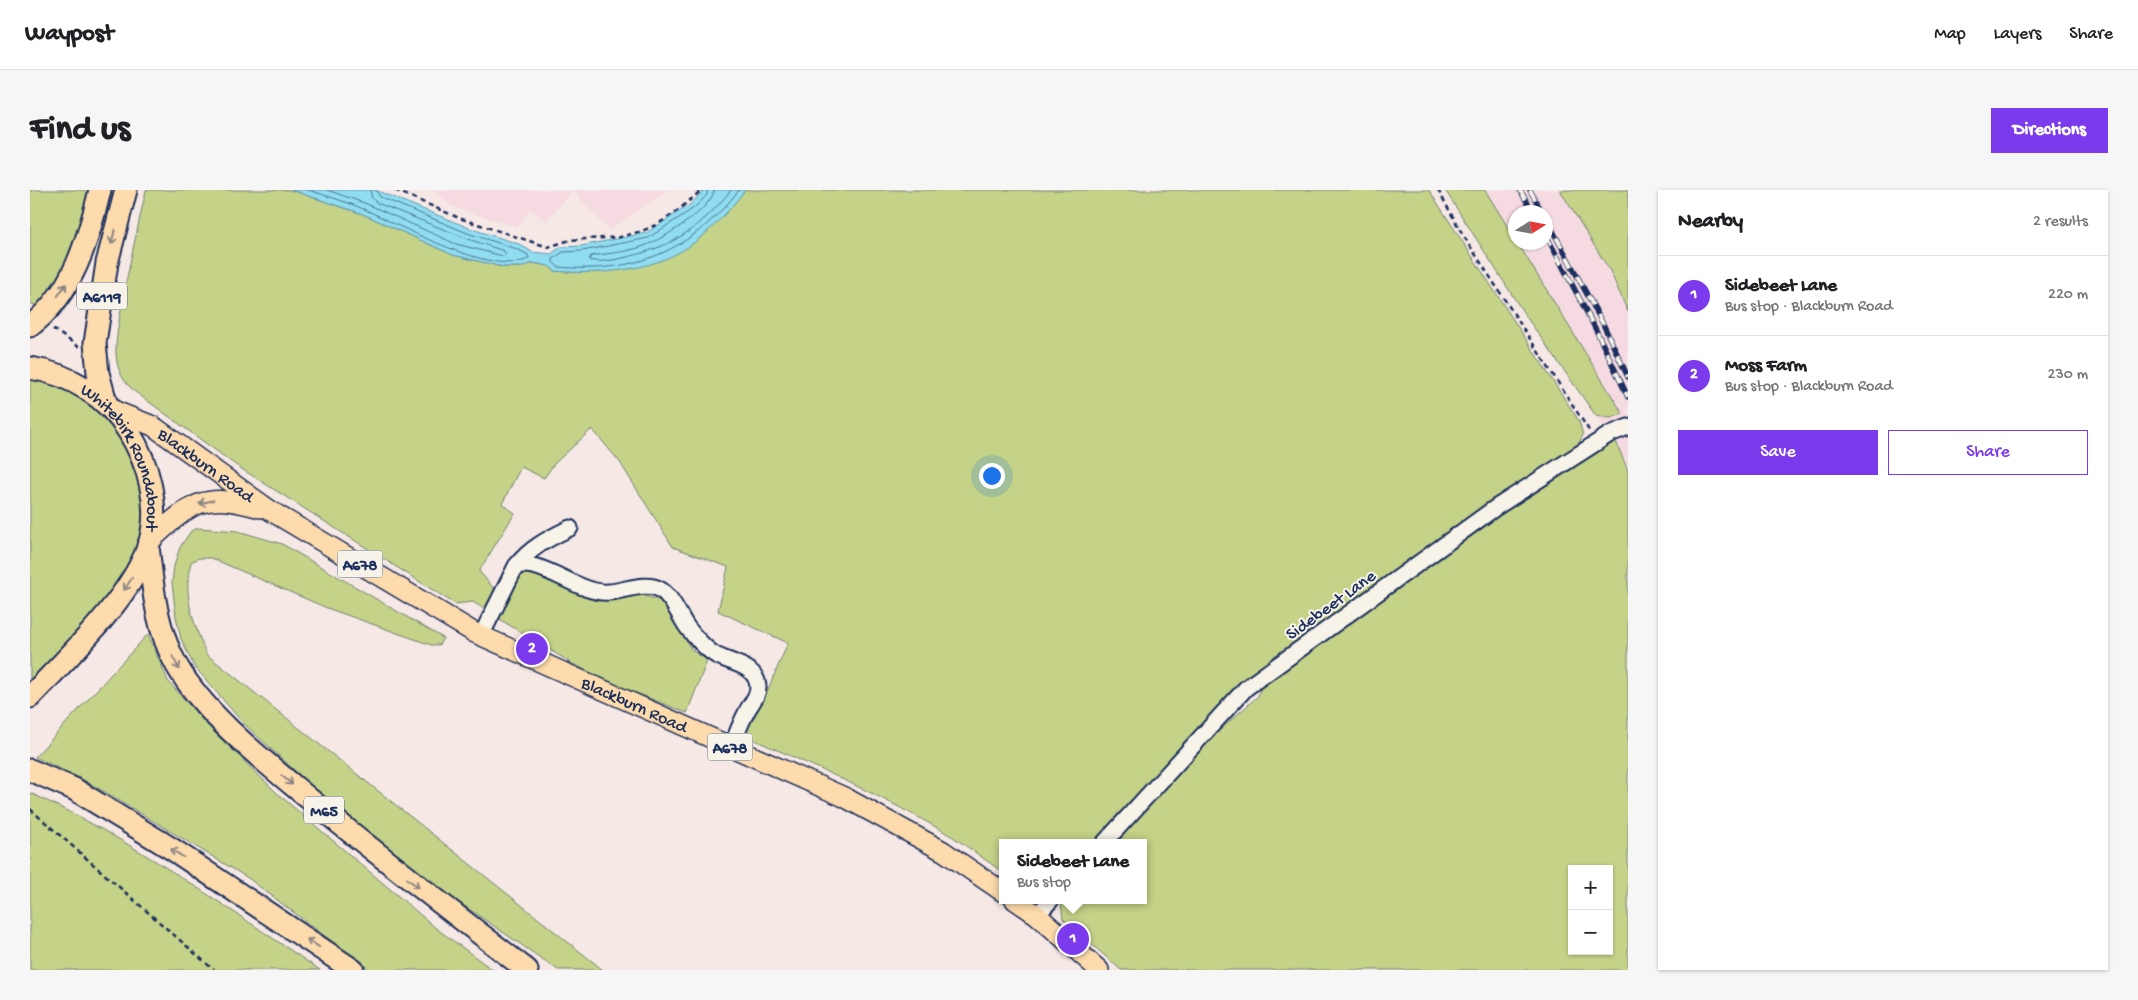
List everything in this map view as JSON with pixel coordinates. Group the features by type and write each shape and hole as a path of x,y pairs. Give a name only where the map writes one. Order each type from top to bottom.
{"highway":[{"name":"A6119","path":"35,322 68,282 82,256 100,190"},
{"name":"A6119","path":"109,406 95,350 107,263 126,190"},
{"name":"Whitebirk Roundabout","path":"30,368 64,378 87,389 109,406 131,436 147,473 153,517 149,543 138,569 117,601 94,629 30,697"},
{"name":"M65","path":"149,543 158,618 164,640 177,666 195,692 249,748 400,873 527,970"},
{"path":"30,770 74,789 188,860 353,970"}],"main road":[{"name":"Blackburn Road","path":"109,406 153,426 270,511 481,636 844,797 943,851 999,889"},
{"name":"Blackburn Road","path":"149,543 185,510 205,501 226,500 270,511"},
{"path":"1021,904 1037,915 1099,970"}],"lane":[{"name":"Sidebeet Lane","path":"1108,839 1246,688 1495,508 1610,434 1628,426"},
{"path":"481,636 516,566 528,552 543,541 570,528"},
{"path":"516,566 522,564 539,568 594,592 608,592 642,586 660,589 670,600 689,629 713,654 750,670 756,679 758,685 757,694 746,712 731,748"},
{"path":"1037,915 1047,904"}],"path":[{"path":"395,190 459,218 548,247 570,240 620,237 642,231 677,212 702,190"},
{"path":"1438,190 1464,235 1589,427 1594,444"},
{"path":"35,322 82,350 95,350"},
{"path":"30,809 214,970"}],"shaded area":[{"path":"434,190 668,190 609,230 573,191 546,221 530,209 518,227 450,206"},
{"path":"1458,190 1560,190 1610,271 1628,312 1628,423 1603,426 1526,317"},
{"path":"1628,434 1628,471 1615,439"}],"green space":[{"path":"30,190 91,190 69,269 39,307 30,303"},
{"path":"146,190 291,190 363,214 453,255 503,267 522,267 533,263 549,266 555,271 585,272 612,271 638,266 662,258 684,246 705,231 725,213 745,190 1429,190 1579,421 1583,435 1575,452 1424,553 1228,696 1097,839 999,839 999,869 928,822 823,770 743,735 750,718 763,701 788,643 718,611 728,567 673,547 619,461 592,429 554,464 544,478 521,467 502,504 515,513 479,571 495,590 484,609 473,602 455,604 237,466 134,391 121,374 116,356 120,315"},
{"path":"1445,190 1485,190 1508,227 1508,250 1522,250 1623,414 1611,418 1596,416 1525,315"},
{"path":"1560,190 1628,190 1628,312 1610,271"},
{"path":"30,368 106,402 141,455 148,546 30,696"},
{"path":"1615,439 1628,471 1628,970 1121,970 1063,919 1061,904 1147,904 1147,839 1117,839 1203,745 1258,696 1261,687 1334,631 1389,596 1408,576 1553,478"},
{"path":"198,528 238,531 282,544 443,638 439,645 431,645 327,608 211,558 199,558 191,562 188,587 189,598 194,620 206,654 603,970 558,970 415,872 318,792 243,723 194,666 181,639 176,617 172,582 174,566 180,547 191,531"},
{"path":"526,570 617,598 642,595 665,602 693,651 702,657 704,656 707,661 687,713 621,687 573,664 496,617 517,573"},
{"path":"148,634 168,681 207,725 278,794 437,929 493,970 370,970 248,878 110,795 80,778 35,757"},
{"path":"30,793 68,811 142,853 320,970 30,970"}],"water":[{"path":"291,190 375,190 472,229 519,244 532,252 551,254 561,247 581,246 646,233 691,204 704,190 745,190 711,228 688,247 673,255 641,267 606,272 572,272 555,271 549,266 533,263 522,267 503,267 453,255 363,214"}],"railway":[{"path":"1520,190 1529,205"},
{"path":"1530,190 1538,205"},
{"path":"1553,231 1603,324 1628,377"},
{"path":"1553,248 1595,328 1628,397"}],"place":[{"name":"Moss Farm","path":"532,649"},
{"name":"Sidebeet Lane","path":"1073,939"}]}
